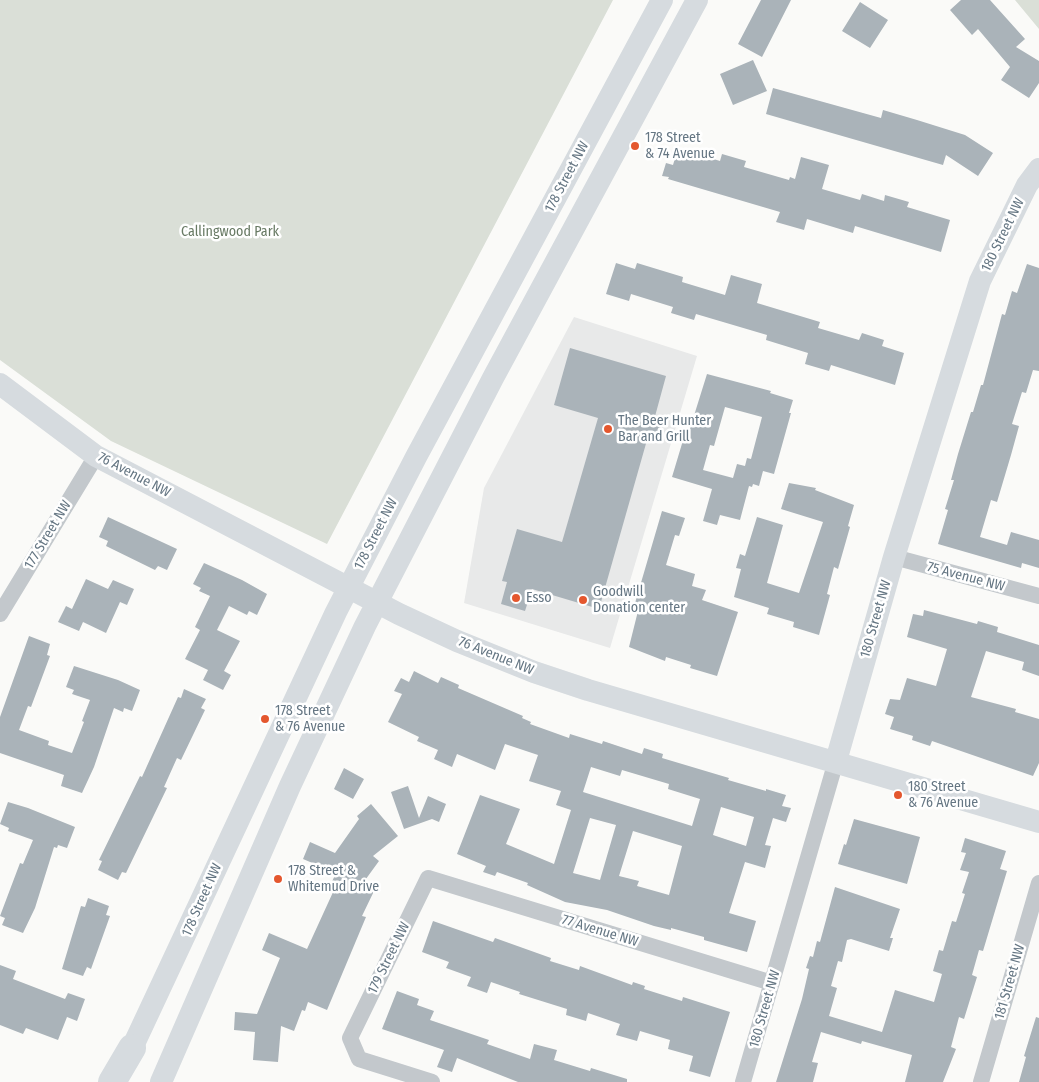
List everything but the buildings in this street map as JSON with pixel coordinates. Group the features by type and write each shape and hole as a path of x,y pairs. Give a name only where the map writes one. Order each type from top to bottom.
{"highway":[{"path":"112,1082 132,1048"}],"main road":[{"name":"178 Street NW","path":"117,1082 291,705 416,457 662,0"},
{"name":"178 Street NW","path":"160,1082 290,786 378,602 497,370 697,0"},
{"name":"180 Street NW","path":"836,761 894,558 980,282 1035,181"},
{"name":"76 Avenue NW","path":"0,384 96,456 350,588 457,641 559,681 1039,822"}],"street":[{"name":"177 Street NW","path":"0,614 96,456"},
{"name":"75 Avenue NW","path":"894,558 1039,596"},
{"name":"180 Street NW","path":"743,1082 836,761"},
{"name":"77 Avenue NW","path":"428,878 772,983"},
{"name":"179 Street NW","path":"428,878 350,1038 359,1059 432,1082"},
{"name":"181 Street NW","path":"982,1082 1039,883"}],"shaded area":[{"path":"574,317 697,356 610,648 464,603 484,488"}],"green space":[{"name":"Callingwood Park","path":"0,0 613,0 327,544 111,441 0,360"},
{"path":"1015,0 1039,0 1039,29"}],"place":[{"name":"178 Street & 74 Avenue","path":"635,146"},
{"name":"The Beer Hunter Bar and Grill","path":"608,429"},
{"name":"Esso","path":"516,598"},
{"name":"Goodwill Donation center","path":"583,600"},
{"name":"178 Street & 76 Avenue","path":"265,719"},
{"name":"180 Street & 76 Avenue","path":"898,795"},
{"name":"178 Street & Whitemud Drive","path":"278,879"}]}
